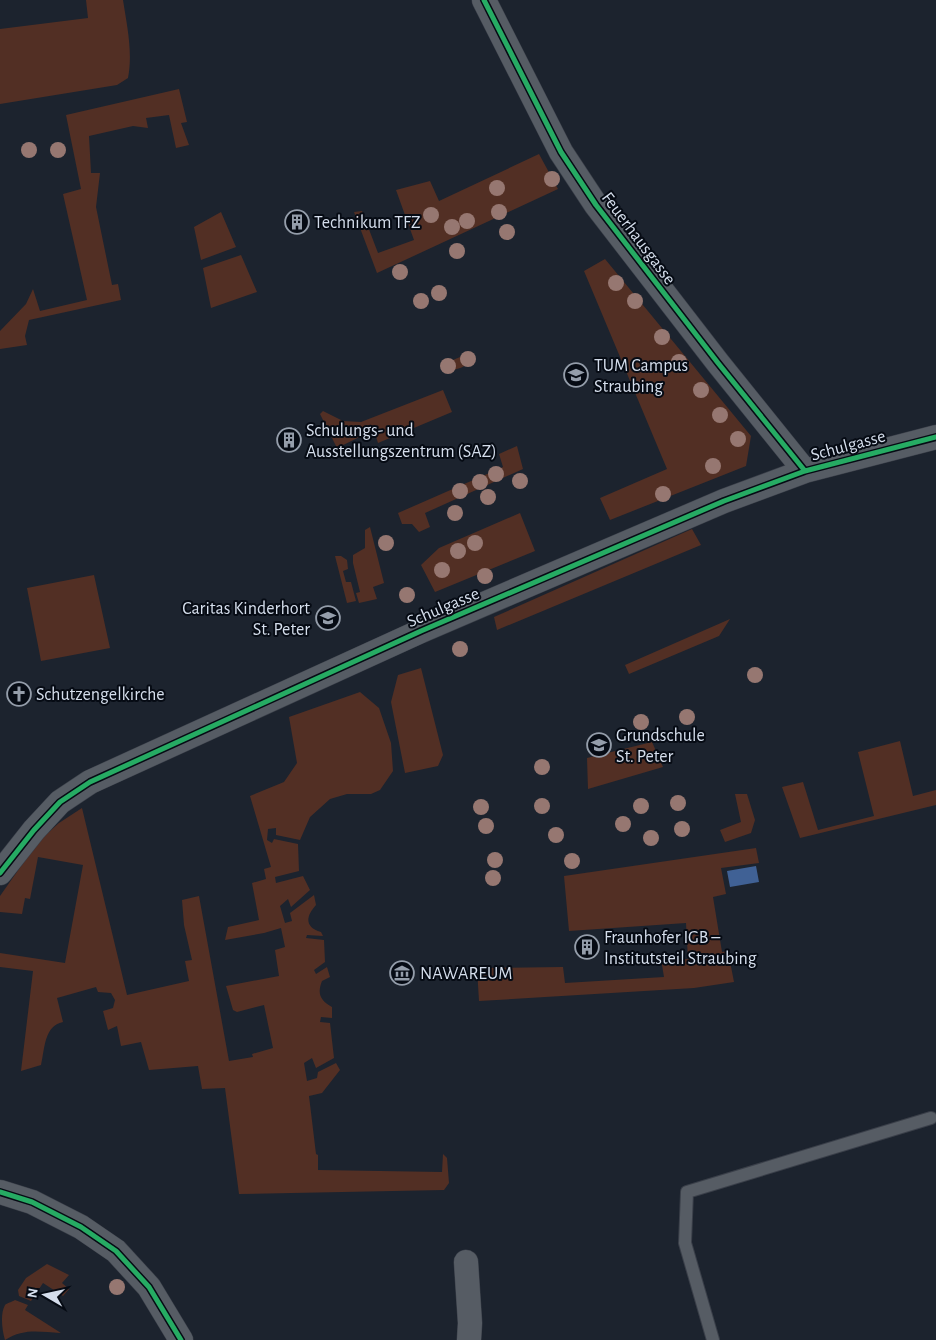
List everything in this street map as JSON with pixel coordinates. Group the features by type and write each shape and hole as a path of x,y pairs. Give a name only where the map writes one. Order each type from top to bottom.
{"street":[{"name":"Feuerhausgasse","path":"484,0 560,152 596,205 805,470"},
{"name":"Schulgasse","path":"0,873 34,830 60,802 90,782 421,631 724,501 805,470 936,437"},
{"path":"0,1192 32,1202 49,1210 81,1227 116,1252 149,1287 181,1340"},
{"path":"466,1262 470,1323 469,1340"}],"lane":[{"path":"713,1340 685,1243 687,1192 931,1118"}],"shaded area":[{"path":"86,0 123,0 130,49 128,78 117,85 0,104 0,29 88,18"},
{"path":"179,89 187,122 181,123 189,145 176,148 169,115 146,118 148,128 133,126 89,136 91,173 100,173 96,207 112,285 118,284 121,300 29,320 25,336 27,345 0,349 0,331 26,304 33,289 40,311 87,300 63,194 81,189 66,115"},
{"path":"539,154 558,189 377,273 354,212 362,211 378,253 414,240 396,190 430,181 439,201"},
{"path":"221,212 236,247 201,260 194,227"},
{"path":"241,255 257,292 211,308 203,268"},
{"path":"605,259 751,436 746,466 610,520 600,498 667,469 584,271"},
{"path":"472,352 474,359 461,368 445,371 441,365"},
{"path":"443,390 452,412 378,443 374,430 337,448 320,414 323,411 343,421 361,422"},
{"path":"517,446 523,469 425,513 430,527 419,532 412,524 402,524 398,513 503,467 499,454"},
{"path":"520,513 535,551 435,592 421,565 439,548"},
{"path":"370,527 384,583 373,587 377,599 359,603 356,593 360,592 353,555 365,548 365,530"},
{"path":"692,529 701,545 497,630 494,617"},
{"path":"335,556 341,556 347,560 348,569 343,571 346,582 351,582 356,601 347,603"},
{"path":"94,575 110,648 41,661 27,588"},
{"path":"730,619 719,636 629,674 625,665"},
{"path":"421,668 443,755 438,766 405,773 391,702 398,675"},
{"path":"360,692 379,708 391,743 393,771 380,790 371,794 347,794 330,799 310,817 300,840 276,835 276,828 268,829 267,840 272,843 274,839 298,844 299,871 275,877 276,883 303,876 310,890 291,907 288,899 280,906 285,923 292,921 290,913 314,895 316,905 310,913 308,921 323,936 307,935 306,938 324,940 325,962 314,970 316,974 327,967 330,977 322,981 320,993 322,999 332,1007 332,1018 321,1017 320,1022 330,1023 334,1058 316,1068 312,1058 304,1063 307,1081 317,1078 318,1072 336,1063 340,1070 322,1093 309,1096 316,1154 318,1155 318,1170 442,1172 443,1154 447,1158 449,1183 444,1190 239,1194 225,1088 202,1089 198,1066 149,1070 141,1042 121,1046 117,1026 108,1030 103,1011 113,1008 115,1000 111,993 98,992 96,987 57,998 63,1022 57,1024 49,1033 41,1065 21,1071 33,971 0,967 0,953 65,963 83,865 38,857 30,899 25,898 22,914 0,912 0,896 38,842 59,823 82,808 127,995 189,981 185,961 192,960 184,925 182,900 199,896 229,1061 253,1057 252,1054 273,1048 264,1005 237,1012 233,1010 226,986 279,976 275,950 285,947 281,928 225,940 228,927 259,920 252,883 266,879 264,869 271,867 250,796 284,782 297,763 289,717"},
{"path":"900,741 913,796 936,790 936,805 800,838 782,787 803,782 818,830 874,816 858,752"},
{"path":"652,742 663,767 588,789 587,758"},
{"path":"735,794 747,794 755,820 751,833 725,842 720,830 741,822"},
{"path":"756,848 759,863 721,868 726,894 713,897 722,952 728,951 734,982 694,988 479,1001 477,968 563,967 565,983 664,977 661,959 688,959 686,923 569,931 564,876"},
{"path":"47,1264 69,1275 62,1283 69,1289 63,1296 43,1283 31,1301 19,1296 18,1290 26,1278"},
{"path":"15,1300 28,1305 25,1310 61,1333 25,1332 5,1340 2,1322 3,1309 6,1304"}],"water":[{"path":"756,866 759,882 730,887 727,871"}],"cycle path":[{"path":"484,0 561,152 596,205 718,363 805,471"},
{"path":"0,873 34,830 60,802 90,782 421,631 724,501 805,471 936,437"},
{"path":"0,1192 32,1202 81,1227 116,1251 149,1287 181,1340"}],"place":[{"name":"Technikum TFZ","path":"297,222"},
{"name":"TUM Campus Straubing","path":"576,375"},
{"name":"Schulungs- und Ausstellungszentrum (SAZ)","path":"289,440"},
{"name":"Caritas Kinderhort St. Peter","path":"328,618"},
{"name":"Schutzengelkirche","path":"19,694"},
{"name":"Grundschule St. Peter","path":"599,745"},
{"name":"Fraunhofer IGB – Institutsteil Straubing","path":"587,947"},
{"name":"NAWAREUM","path":"402,973"}]}
